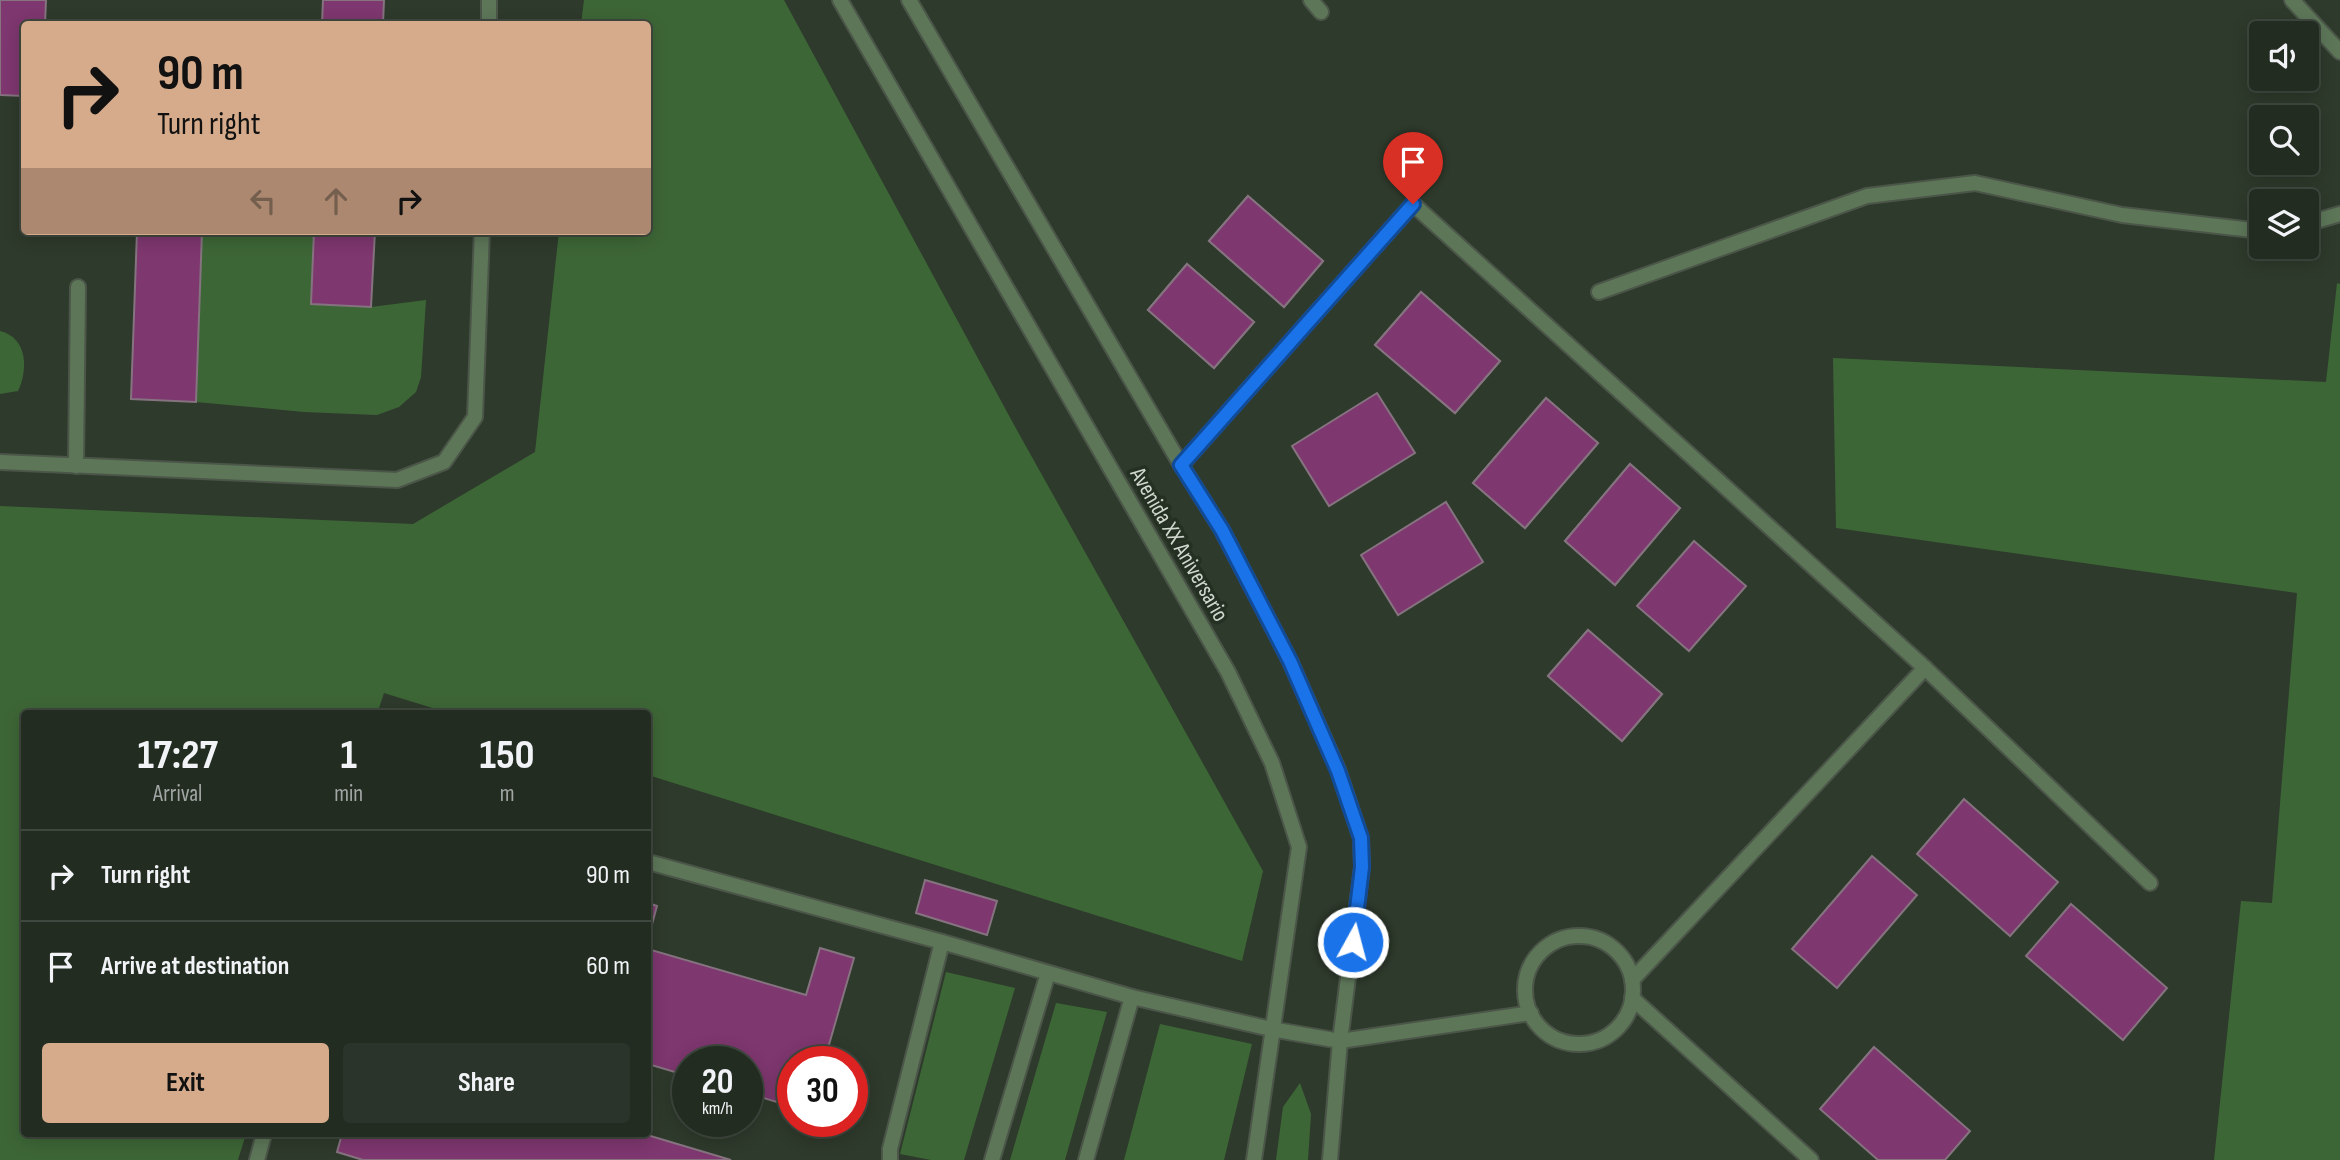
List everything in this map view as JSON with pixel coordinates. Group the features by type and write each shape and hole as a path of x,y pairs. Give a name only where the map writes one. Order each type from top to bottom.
{"street":[{"path":"489,0 489,21"},
{"name":"Avenida XX Aniversario","path":"841,0 1228,672 1272,763 1299,847 1254,1160"},
{"name":"Avenida XX Aniversario","path":"909,0 1181,465 1222,530 1290,661 1338,771 1361,838 1362,867 1340,1041 1330,1160"},
{"path":"1311,0 1321,12"},
{"path":"2292,0 2340,52"},
{"path":"1599,292 1867,196 1975,183 2122,215 2249,230"},
{"path":"1181,465 1413,204 1925,668 2150,883"},
{"path":"2319,220 2340,214"},
{"path":"0,462 397,480 443,462 475,417 482,235"},
{"path":"75,466 78,287"},
{"path":"1632,980 1925,668"},
{"path":"651,863 942,942 1132,998 1340,1041 1531,1013"},
{"path":"1571,936 1587,936 1610,946 1627,963 1632,980 1632,998 1627,1015 1616,1029 1601,1039 1569,1043 1540,1027 1531,1013 1526,997 1527,981 1531,965 1548,947 1571,936"},
{"path":"890,1160 890,1149 942,942"},
{"path":"992,1160 1048,972"},
{"path":"1086,1160 1132,998"},
{"path":"1632,998 1811,1160"},
{"path":"257,1160 263,1137"}],"green space":[{"path":"584,0 784,0 1013,423 1263,871 1242,961 651,776 651,710 439,710 384,693 378,710 21,710 21,1137 245,1137 238,1160 0,1160 0,506 413,524 535,452 559,235 651,235 651,21 581,21"},
{"path":"202,235 314,235 311,304 371,307 426,300 421,377 416,392 399,407 377,415 304,412 196,402"},
{"path":"2337,283 2340,284 2340,1160 2214,1160 2241,901 2272,903 2297,593 1836,528 1833,358 2326,382"},
{"path":"0,331 16,340 21,348 24,365 18,391 0,394"},
{"path":"946,972 1015,988 964,1160 931,1160 900,1154"},
{"path":"1056,1003 1107,1012 1065,1160 1010,1160"},
{"path":"1160,1024 1252,1044 1224,1160 1124,1160"},
{"path":"1300,1083 1311,1114 1308,1160 1276,1160 1283,1107"}],"building":[{"path":"0,0 46,0 45,21 21,21 21,96 0,95"},
{"path":"323,0 384,0 383,21 322,21"},
{"path":"1248,196 1323,261 1284,307 1209,241"},
{"path":"1248,196 1323,261 1284,307 1209,241"},
{"path":"137,235 202,235 196,402 131,399"},
{"path":"314,235 375,235 371,307 311,304"},
{"path":"1187,264 1254,322 1214,368 1148,310"},
{"path":"1187,264 1254,322 1214,368 1148,310"},
{"path":"1421,292 1500,361 1455,413 1375,345"},
{"path":"1421,292 1500,361 1455,413 1375,345"},
{"path":"1377,393 1415,453 1329,506 1292,446"},
{"path":"1546,398 1598,443 1525,528 1473,483"},
{"path":"1546,398 1598,443 1525,528 1473,483"},
{"path":"1630,464 1680,508 1615,585 1565,541"},
{"path":"1630,464 1680,508 1615,585 1565,541"},
{"path":"1446,502 1483,562 1398,615 1361,555"},
{"path":"1694,541 1746,586 1689,651 1637,606"},
{"path":"1588,630 1662,694 1622,741 1548,676"},
{"path":"1588,630 1662,694 1622,741 1548,676"},
{"path":"1964,799 2058,882 2010,936 1917,854"},
{"path":"1872,856 1917,895 1837,988 1792,949"},
{"path":"925,880 997,901 987,935 916,913"},
{"path":"651,904 657,906 651,928"},
{"path":"2071,904 2167,988 2123,1040 2026,956"},
{"path":"820,948 854,958 829,1046 777,1046 777,1102 763,1098 763,1046 672,1046 672,1071 651,1065 651,950 806,995"},
{"path":"1874,1047 1970,1131 1945,1160 1878,1160 1820,1109"},
{"path":"651,1136 731,1160 363,1160 337,1152 341,1137"}],"route":[{"path":"1353,942 1362,867 1361,838 1338,771 1290,661 1222,530 1181,465 1413,204"}]}
